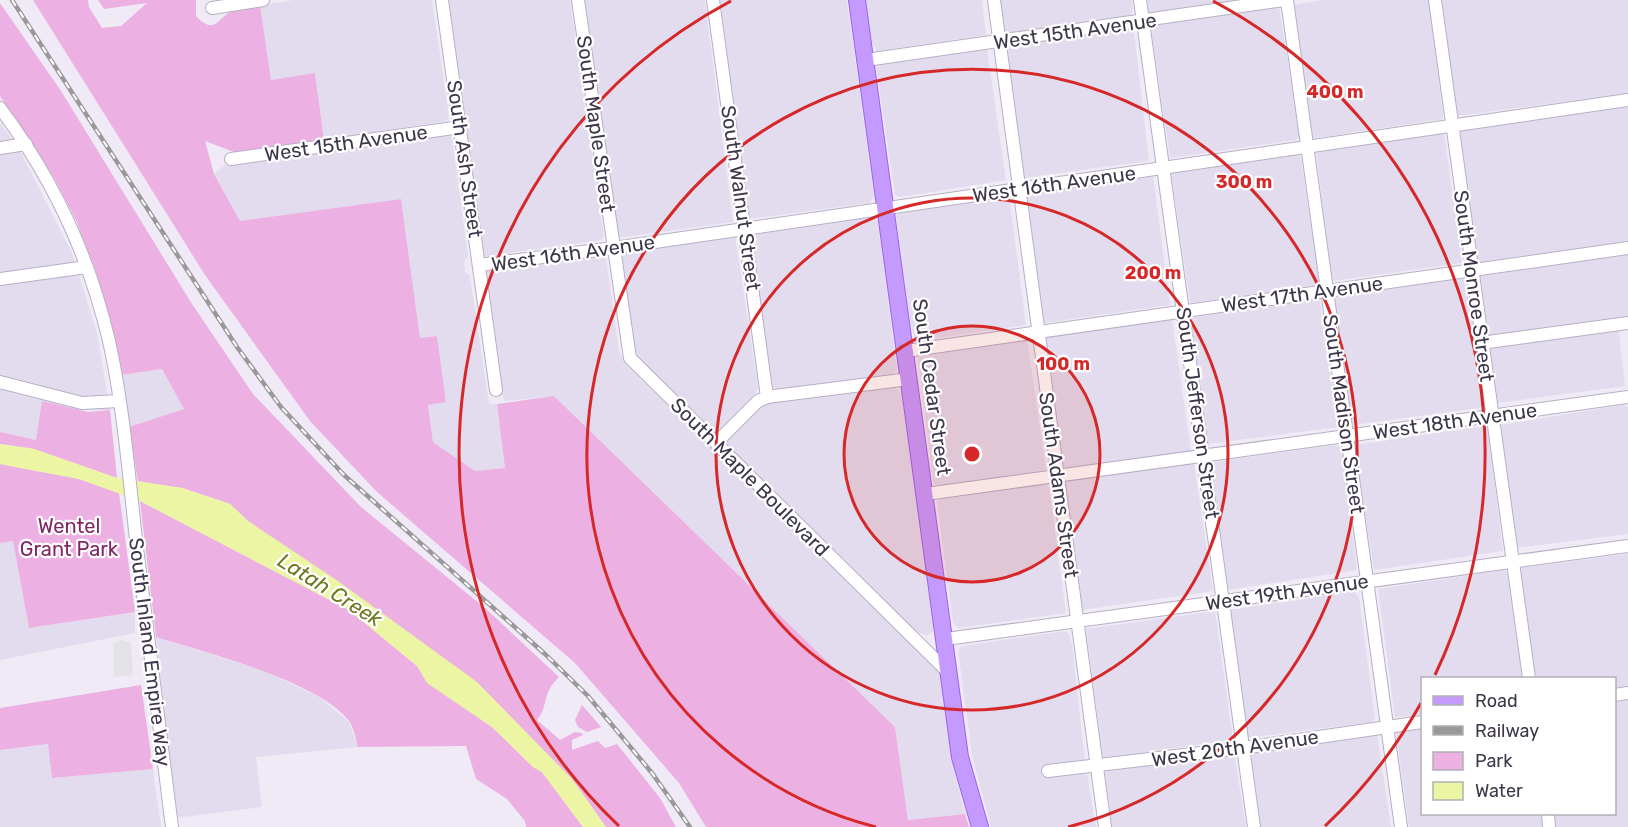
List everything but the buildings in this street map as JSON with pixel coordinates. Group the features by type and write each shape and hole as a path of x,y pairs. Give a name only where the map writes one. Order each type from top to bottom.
{"main road":[{"name":"South Cedar Street","path":"857,0 965,781 980,827"}],"street":[{"path":"212,8 263,0"},
{"name":"South Ash Street","path":"442,0 496,390"},
{"name":"South Maple Street","path":"578,0 614,248"},
{"name":"South Walnut Street","path":"713,0 746,229 767,397"},
{"name":"South Adams Street","path":"994,0 1105,827"},
{"name":"South Jefferson Street","path":"1140,0 1254,827"},
{"name":"West 15th Avenue","path":"866,60 1285,0"},
{"name":"South Madison Street","path":"1285,0 1366,580 1389,726 1401,827"},
{"name":"South Monroe Street","path":"1435,0 1529,677"},
{"name":"West 16th Avenue","path":"479,265 614,248 1628,100"},
{"name":"South Inland Empire Way","path":"0,108 26,144 58,199 87,267 107,333 118,401 172,827"},
{"name":"West 15th Avenue","path":"231,159 461,127"},
{"path":"0,148 26,144"},
{"name":"South Maple Boulevard","path":"614,248 630,358 950,674"},
{"name":"West 17th Avenue","path":"906,351 1628,248"},
{"path":"0,279 87,267"},
{"path":"1481,343 1628,323"},
{"path":"716,443 758,401 767,397 909,379"},
{"path":"0,382 82,403 118,401"},
{"name":"West 18th Avenue","path":"926,494 1628,397"},
{"name":"West 19th Avenue","path":"946,639 1628,546"},
{"name":"West 20th Avenue","path":"1048,771 1243,748 1421,722"}],"shaded area":[{"path":"294,0 432,0 449,116 446,121 324,140 315,74 271,80 260,5"},
{"path":"444,0 570,0 604,236 601,240 482,257"},
{"path":"582,0 705,0 733,222 618,238"},
{"path":"717,0 847,0 874,196 870,203 748,219"},
{"path":"866,0 982,0 986,35 877,51 872,43"},
{"path":"998,0 1132,0 1133,12 1129,16 1006,34"},
{"path":"1144,0 1241,0 1151,13 1148,12"},
{"path":"1323,0 1429,0 1442,119 1316,138 1312,136 1294,7 1298,4"},
{"path":"1440,0 1628,0 1628,93 1457,116"},
{"path":"1279,7 1300,137 1295,140 1170,158 1152,25"},
{"path":"1129,28 1134,32 1149,161 1023,178 1005,47"},
{"path":"987,49 1006,180 900,197 895,195 876,67 880,64"},
{"path":"1628,105 1628,241 1480,262 1477,260 1460,130"},
{"path":"0,123 19,149 72,253 97,333 110,410 75,410 36,440 0,432"},
{"path":"448,133 452,138 468,256 464,262 465,272 470,276 489,404 497,404 505,468 475,471 433,442 428,405 446,402 437,336 420,338 401,199 240,221 214,174 225,165 235,161"},
{"path":"1444,133 1462,263 1332,281 1316,151"},
{"path":"1298,153 1301,158 1319,280 1317,285 1190,303 1171,172"},
{"path":"1153,175 1170,305 1044,323 1026,191"},
{"path":"1009,195 1026,325 916,341 911,327 896,217 898,211"},
{"path":"870,216 878,222 897,370 892,374 780,390 773,388 749,234"},
{"path":"735,235 758,387 756,393 718,431 713,433 635,357 621,251"},
{"path":"1628,253 1628,321 1618,323 1625,386 1497,403 1480,275"},
{"path":"604,254 619,351 627,366 939,670 955,774 965,814 908,820 895,727 554,396 505,401 499,390 485,270"},
{"path":"1463,277 1467,281 1483,405 1479,408 1353,425 1334,297"},
{"path":"1319,298 1338,427 1208,444 1191,318"},
{"path":"1172,318 1191,451 1063,468 1045,337"},
{"path":"1027,339 1046,470 941,487 935,485 918,357"},
{"path":"162,369 184,409 129,427 121,375"},
{"path":"892,386 901,392 934,625 933,631 927,636 915,631 726,446 726,441 758,407 765,404"},
{"path":"1623,405 1628,407 1628,534 1515,548 1499,425"},
{"path":"1483,426 1488,429 1503,551 1374,570 1354,445"},
{"path":"1336,445 1342,449 1357,570 1227,590 1209,465 1213,462"},
{"path":"1194,463 1213,591 1082,610 1066,483 1071,480"},
{"path":"1044,484 1049,487 1066,613 958,628 953,623 937,502 941,498"},
{"path":"13,541 29,628 135,612 135,633 0,660 0,543"},
{"path":"1628,554 1628,686 1616,688 1616,677 1534,677 1520,568"},
{"path":"1504,570 1508,574 1522,677 1421,677 1421,714 1395,717 1378,589"},
{"path":"1353,591 1359,597 1375,718 1372,722 1247,738 1229,610"},
{"path":"1215,611 1233,740 1103,758 1086,629"},
{"path":"1065,631 1069,634 1072,645 1085,761 1096,827 991,827 972,756 958,650 962,646"},
{"path":"156,637 264,671 319,697 349,722 358,747 256,757 262,807 176,818"},
{"path":"120,640 131,643 133,675 114,677 113,644"},
{"path":"1628,698 1628,827 1555,827 1553,815 1616,815 1616,699"},
{"path":"1421,726 1421,815 1541,815 1543,827 1409,827 1397,731"},
{"path":"1377,734 1391,827 1258,827 1248,752"},
{"path":"48,744 53,778 153,769 161,827 0,827 0,750"},
{"path":"1234,753 1246,827 1112,827 1105,772"}],"green space":[{"path":"33,0 88,0 89,7 102,28 121,26 147,3 104,9 98,0 196,0 196,16 202,22 211,25 234,10 260,5 271,80 315,73 324,140 234,152 205,141 214,174 240,221 401,199 420,338 437,336 446,402 428,405 433,442 475,471 505,468 497,404 554,396 895,727 908,820 965,814 969,827 706,827 679,783 575,663 377,492 310,421 205,275"},
{"path":"0,3 61,91 192,304 253,394 361,507 485,608 559,677 547,694 543,710 537,720 560,740 575,732 581,733 583,735 572,740 572,750 598,741 605,748 617,744 660,798 676,827 606,827 572,779 285,548 248,521 230,504 182,488 138,482 129,427 184,409 162,369 121,375 115,337 96,272 76,220 53,176 0,96"},
{"path":"42,401 88,412 110,410 117,478 34,449 0,444 0,432 36,440"},
{"name":"Wentel Grant Park","path":"0,464 79,479 119,493 135,612 29,628 13,541 0,543"},
{"path":"140,501 349,610 417,666 428,683 492,727 533,767 542,772 583,827 526,827 525,821 507,799 476,779 466,746 358,747 349,721 334,707 313,693 259,670 156,637"},
{"path":"141,685 153,769 52,778 48,744 0,750 0,708"},
{"path":"582,705 601,727 587,732 578,727 575,720"}],"water":[{"name":"Latah Creek","path":"0,444 34,449 117,478 182,488 230,504 248,521 338,581 477,682 572,779 606,827 583,827 542,772 533,767 492,727 427,683 417,666 349,610 140,501 79,479 0,464"}],"railway":[{"path":"12,0 237,347 281,407 344,475 545,654 588,696 652,773 690,827"}]}
